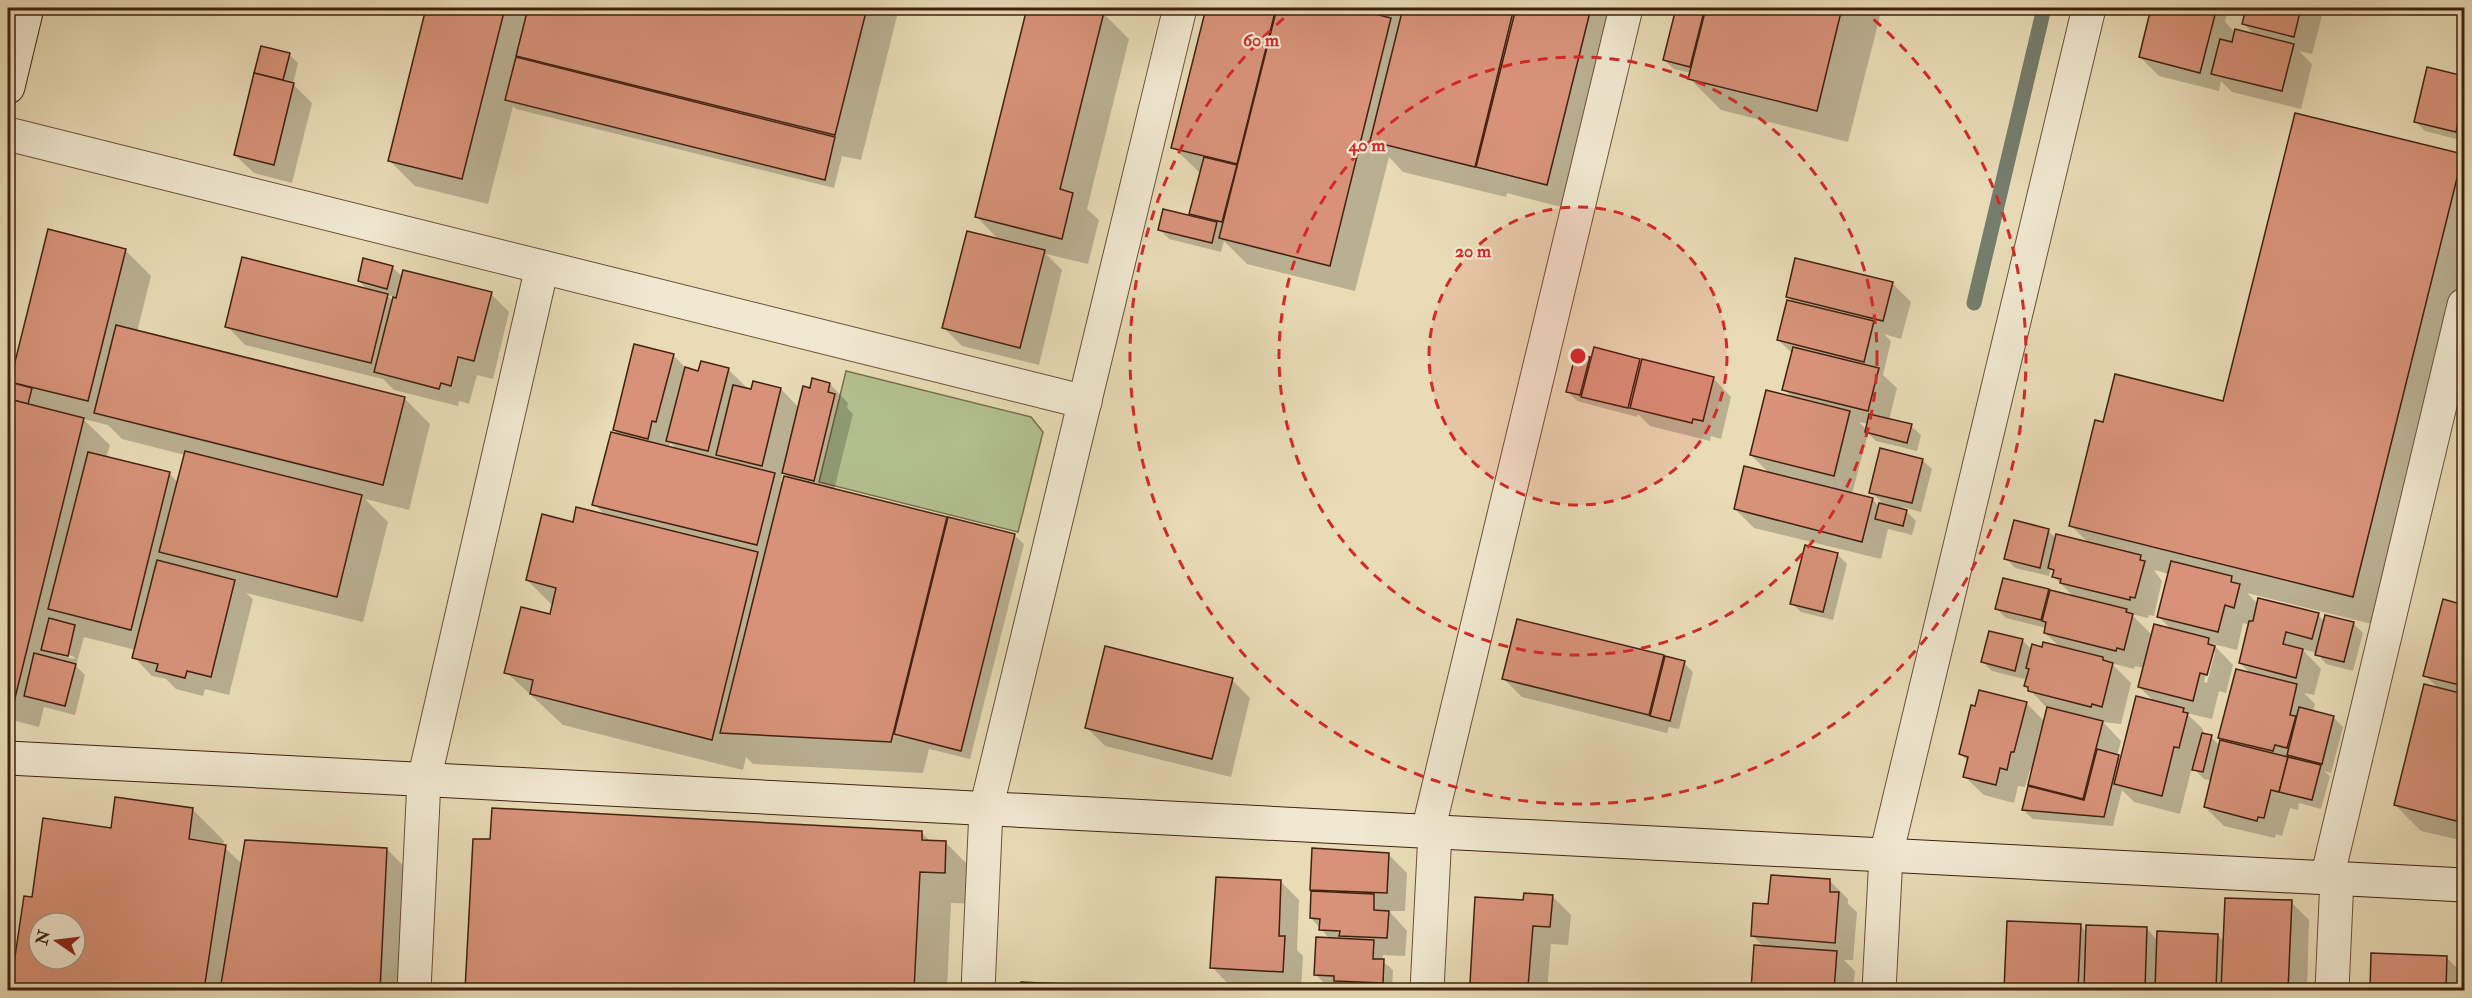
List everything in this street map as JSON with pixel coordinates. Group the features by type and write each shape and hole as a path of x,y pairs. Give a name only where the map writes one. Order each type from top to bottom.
{"street":[{"path":"8,87 27,8"},
{"path":"978,990 987,809 1180,8"},
{"path":"1427,990 1431,831 1626,8"},
{"path":"1879,990 1886,855 2089,8"},
{"path":"8,134 1085,402"},
{"path":"414,990 424,780 542,267"},
{"path":"2332,990 2332,878 2464,304"},
{"path":"8,759 2464,885"}],"green space":[{"path":"846,371 1031,417 1043,432 1018,532 819,482"}],"building":[{"path":"426,8 505,8 462,179 388,161"},
{"path":"528,8 867,8 835,135 516,56"},
{"path":"1027,8 1086,8 1104,12 1060,189 1073,193 1062,239 975,217"},
{"path":"1206,8 1276,8 1237,164 1171,148"},
{"path":"1277,8 1351,8 1391,18 1330,266 1219,238"},
{"path":"1403,8 1514,8 1475,167 1370,141"},
{"path":"1516,8 1591,8 1547,185 1476,167"},
{"path":"1676,8 1705,8 1690,67 1663,60"},
{"path":"1706,8 1842,8 1817,111 1688,79"},
{"path":"2151,8 2202,8 2216,11 2200,73 2139,57"},
{"path":"2246,8 2301,8 2294,37 2242,24"},
{"path":"2235,29 2294,44 2282,91 2211,74 2220,39 2232,42"},
{"path":"261,46 290,53 283,80 254,73"},
{"path":"516,57 835,137 825,180 505,100"},
{"path":"2427,67 2464,76 2464,97 2456,132 2414,122"},
{"path":"254,73 294,83 274,165 234,155"},
{"path":"2295,113 2463,154 2353,597 2069,526 2095,420 2103,422 2115,374 2223,401"},
{"path":"1204,157 1237,165 1222,222 1189,214"},
{"path":"1163,209 1217,222 1212,243 1158,230"},
{"path":"48,229 126,249 88,401 10,382"},
{"path":"967,231 1045,250 1020,348 942,328"},
{"path":"242,257 388,294 371,363 225,327"},
{"path":"363,258 393,266 387,289 358,281"},
{"path":"1795,258 1893,282 1883,321 1786,297"},
{"path":"403,270 492,292 474,361 458,357 451,386 441,383 439,389 374,372 393,297 396,298"},
{"path":"1787,300 1874,321 1864,362 1777,340"},
{"path":"116,325 405,397 383,485 94,413"},
{"path":"634,344 674,354 656,422 652,421 648,439 613,430"},
{"path":"1594,347 1640,359 1628,408 1581,397"},
{"path":"1793,347 1879,368 1868,411 1782,390"},
{"path":"1576,353 1590,357 1580,395 1566,392"},
{"path":"1642,359 1714,377 1703,421 1693,419 1692,423 1630,408"},
{"path":"701,361 729,368 708,451 666,441 685,367 698,371"},
{"path":"812,378 830,383 828,392 835,394 814,481 782,473 803,386 810,388"},
{"path":"753,381 781,388 762,466 716,455 733,385 751,389"},
{"path":"13,383 32,388 28,404 9,399"},
{"path":"1766,390 1850,411 1834,476 1750,455"},
{"path":"9,399 84,418 14,702 8,700"},
{"path":"1869,414 1912,424 1907,443 1865,432"},
{"path":"611,432 775,473 757,545 592,505"},
{"path":"1880,448 1923,459 1912,503 1869,493"},
{"path":"185,451 362,495 337,597 159,552"},
{"path":"88,452 170,472 131,630 48,609"},
{"path":"1744,466 1873,498 1862,542 1734,509"},
{"path":"784,476 947,517 891,742 720,733"},
{"path":"1879,503 1907,510 1903,526 1875,519"},
{"path":"576,507 758,552 712,740 530,694 533,680 504,673 521,607 550,614 556,588 526,580 542,514 573,522"},
{"path":"948,517 1015,534 961,751 894,734"},
{"path":"2014,520 2049,529 2040,568 2004,559"},
{"path":"2056,534 2141,555 2140,560 2145,561 2135,598 2130,597 2130,600 2060,583 2061,579 2052,577 2054,570 2048,568"},
{"path":"1805,545 1838,553 1823,612 1790,604"},
{"path":"157,560 235,580 211,677 187,671 185,678 156,671 158,664 132,658"},
{"path":"2171,561 2232,576 2231,582 2240,584 2234,608 2225,605 2218,632 2157,617"},
{"path":"2003,578 2049,589 2041,620 1995,609"},
{"path":"2050,590 2127,609 2126,612 2133,614 2124,650 2117,648 2116,651 2044,633 2046,622 2042,621"},
{"path":"2258,598 2319,613 2312,639 2286,632 2283,644 2303,649 2296,678 2239,663 2249,621 2253,621"},
{"path":"2443,599 2464,605 2464,686 2423,676"},
{"path":"2325,615 2354,622 2344,662 2315,655"},
{"path":"49,618 75,625 68,656 41,650"},
{"path":"1517,619 1664,655 1649,715 1502,679"},
{"path":"2154,624 2209,638 2208,644 2215,646 2207,675 2200,673 2193,701 2138,687"},
{"path":"1989,631 2023,639 2015,671 1981,662"},
{"path":"2043,642 2103,657 2103,660 2113,663 2102,707 2092,704 2091,707 2028,691 2028,687 2024,686 2032,644 2042,647"},
{"path":"1105,646 1233,678 1212,759 1085,728"},
{"path":"34,653 76,664 65,706 24,696"},
{"path":"1665,656 1685,661 1670,721 1650,716"},
{"path":"2236,669 2297,684 2290,715 2296,716 2287,748 2275,745 2273,751 2218,738"},
{"path":"2424,684 2464,694 2464,823 2394,805"},
{"path":"1979,690 2027,702 2014,752 2011,752 2007,770 2000,768 1996,785 1963,777 1968,757 1959,754 1971,705 1975,706"},
{"path":"2136,696 2184,708 2183,712 2188,713 2179,748 2174,747 2162,796 2114,784"},
{"path":"2047,707 2103,721 2083,799 2028,785"},
{"path":"2299,707 2334,716 2322,764 2287,755"},
{"path":"2202,733 2212,735 2203,772 2192,770"},
{"path":"2220,740 2288,757 2279,792 2271,790 2264,818 2258,817 2257,821 2204,807"},
{"path":"2097,749 2119,755 2104,817 2022,810 2028,786 2084,800"},
{"path":"2288,757 2321,765 2312,800 2279,792"},
{"path":"115,797 193,808 189,839 226,845 204,990 10,990 24,896 32,897 43,818 111,828"},
{"path":"492,808 922,831 922,840 946,841 945,873 920,872 914,990 465,990 473,839 490,839"},
{"path":"245,840 387,848 380,990 220,990"},
{"path":"1312,848 1389,853 1387,893 1310,890"},
{"path":"1771,875 1830,879 1830,892 1839,892 1835,943 1751,936 1753,903 1768,904"},
{"path":"1216,877 1281,880 1279,936 1285,936 1283,972 1210,968"},
{"path":"1311,891 1374,894 1374,910 1389,911 1387,938 1339,936 1340,931 1319,930 1320,919 1310,918"},
{"path":"1524,893 1553,895 1550,927 1533,926 1528,987 1470,983 1475,897 1523,900"},
{"path":"2225,898 2292,900 2288,990 2221,990"},
{"path":"2007,921 2081,924 2078,990 2004,990"},
{"path":"2086,925 2147,927 2145,990 2084,990"},
{"path":"2157,931 2218,934 2216,990 2155,990"},
{"path":"1316,937 1374,940 1373,959 1384,959 1383,983 1334,981 1334,976 1314,975"},
{"path":"1754,945 1837,951 1834,990 1751,990"},
{"path":"2371,953 2447,956 2446,990 2370,990"},
{"path":"1021,982 1180,990 1021,990"},
{"path":"2448,984 2464,985 2464,990 2448,990"}],"waterway":[{"path":"1974,303 2044,8"}]}
